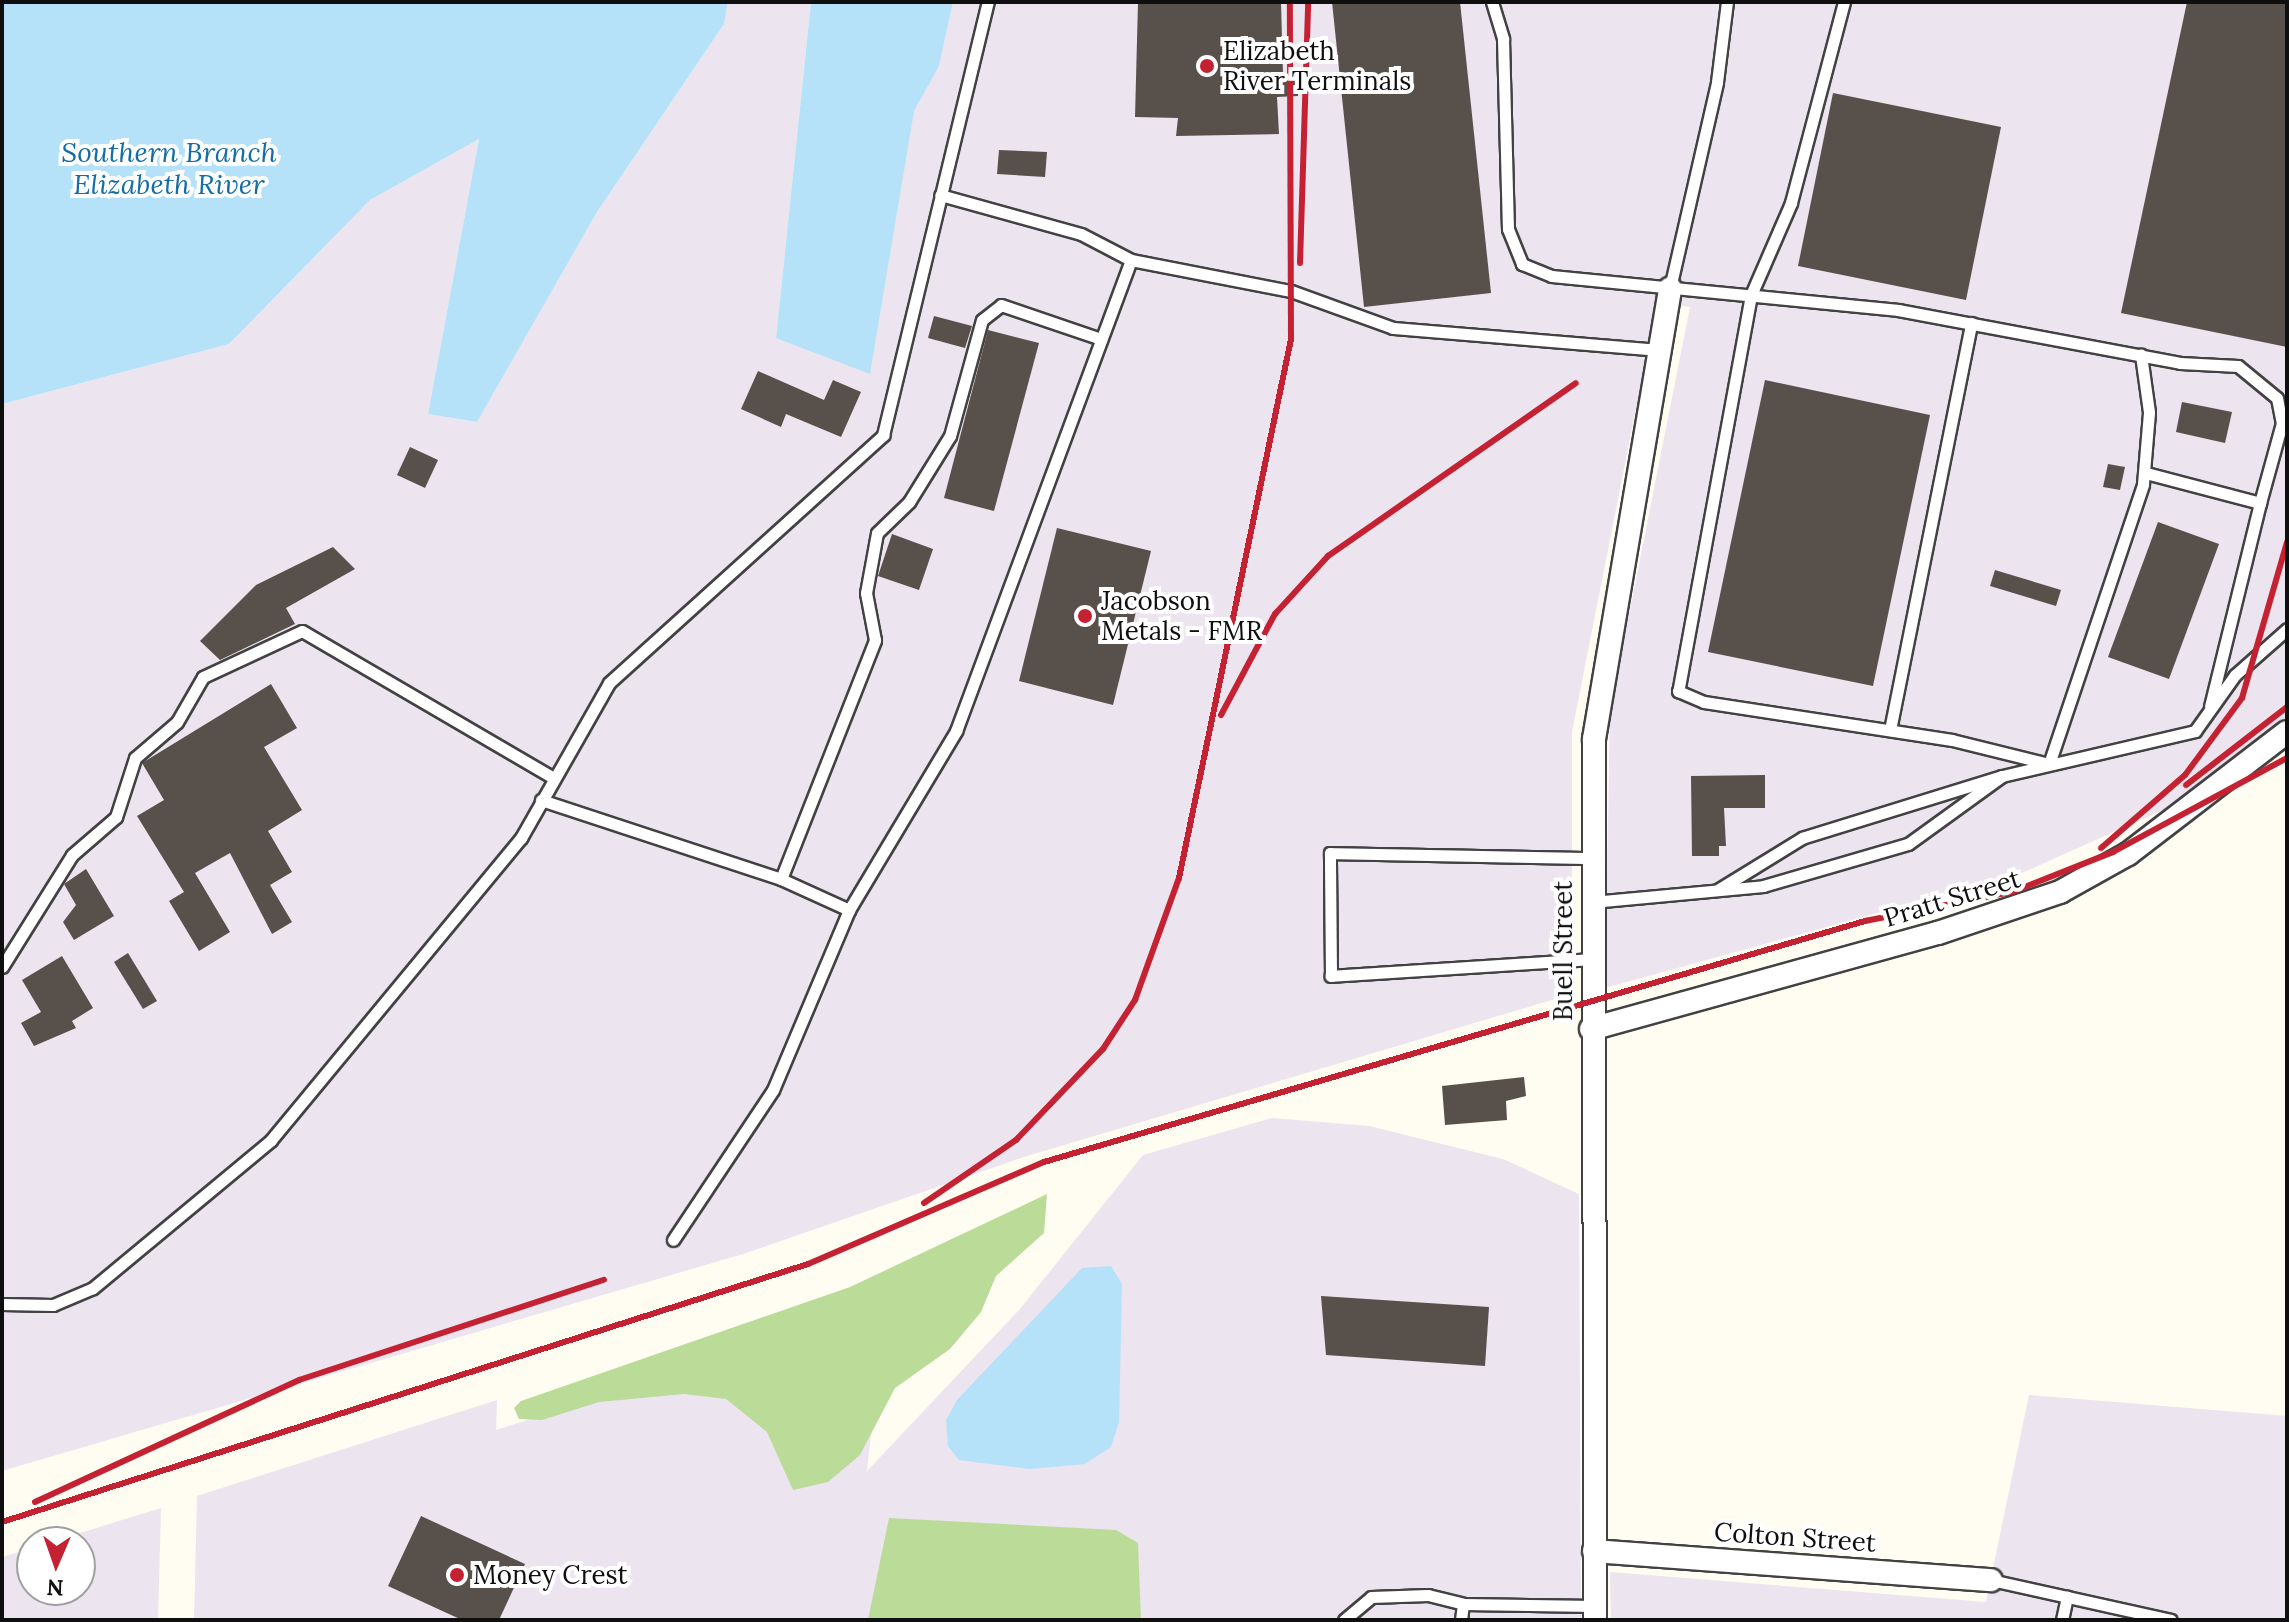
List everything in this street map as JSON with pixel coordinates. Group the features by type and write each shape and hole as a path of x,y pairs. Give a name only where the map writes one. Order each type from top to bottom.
{"street":[{"name":"Buell Street","path":"1595,1613 1591,902 1598,688 1665,350 1670,288"},
{"name":"Pratt Street","path":"1591,1029 1938,933 2060,892 2128,854 2287,732"},
{"name":"Colton Street","path":"1594,1551 1991,1580"}],"lane":[{"path":"2,1304 53,1305 93,1288 261,1150 501,865 541,800 587,713 641,649 843,479 883,435 988,2"},
{"path":"1492,2 1503,39 1512,250 1522,264 1552,276 1751,295 1971,323 2141,355 2238,366 2277,398 2282,423 2208,712"},
{"path":"1670,288 1717,82 1727,2"},
{"path":"1844,2 1791,203 1751,295 1678,691 1704,702 1890,730 2049,764"},
{"path":"940,195 1081,234 1131,260 1291,291 1393,328 1665,350"},
{"path":"673,1240 773,1090 849,910 956,731 1131,260"},
{"path":"781,879 875,640 866,593 877,533 944,449 982,320 1001,305 1101,339"},
{"path":"1890,730 1971,323"},
{"path":"2049,764 2146,473 2149,412 2141,355"},
{"path":"2146,473 2260,503"},
{"path":"1719,889 1802,838 2002,776 2177,740 2208,712 2261,647 2287,629"},
{"path":"2,967 72,855 116,817 135,758 177,722 203,677 302,631 552,777"},
{"path":"1591,902 1763,886 1908,844 2002,776"},
{"path":"541,800 781,879 849,910"},
{"path":"1591,959 1331,976 1330,853 1592,858"},
{"path":"1991,1580 2171,1620"},
{"path":"1344,1620 1371,1597 1428,1595 1463,1604 1595,1613"},
{"path":"2062,1620 2067,1597"},
{"path":"1461,1620 1463,1604"}],"shaded area":[{"path":"728,2 811,2 776,338 939,66 953,2 2287,2 2287,716 2163,810 2022,873 1605,988 1610,711 1690,307 1670,304 1654,317 1572,732 1572,994 1027,1156 743,1254 2,1471 2,404 229,344 370,200 479,139 428,414 477,422 597,212 724,24"},
{"path":"1272,1118 1369,1126 1503,1159 1579,1194 1581,1620 194,1620 197,1496 497,1400 496,1430 742,1351 882,1334 867,1471 1019,1310 1143,1155"},
{"path":"2029,1395 2287,1416 2287,1620 1611,1620 1610,1572 1986,1602"},
{"path":"161,1508 158,1620 2,1620 2,1557 16,1553 16,1606 96,1606 96,1528"}],"green space":[{"path":"1047,1194 1044,1233 996,1276 981,1312 950,1349 895,1388 860,1455 828,1482 793,1490 767,1432 726,1399 684,1394 599,1402 542,1420 519,1419 514,1408 521,1401 850,1287"},
{"path":"889,1518 1116,1530 1138,1543 1141,1620 868,1620"}],"water":[{"name":"Southern Branch Elizabeth River","path":"2,2 728,2 724,24 597,212 477,422 428,414 479,139 370,200 229,344 2,404"},
{"path":"811,2 953,2 939,66 914,111 870,374 776,338"},
{"path":"1111,1266 1122,1284 1119,1422 1111,1447 1085,1464 1030,1469 959,1460 948,1446 946,1420 957,1400 1082,1268"}],"building":[{"name":"Elizabeth River Terminals","path":"1138,2 1281,2 1283,75 1299,75 1298,96 1277,97 1279,134 1176,136 1178,118 1135,117"},
{"path":"1332,2 1460,2 1491,293 1364,307"},
{"path":"2187,2 2287,2 2287,347 2121,313"},
{"path":"1833,93 2001,127 1966,300 1798,266"},
{"path":"999,150 1047,152 1045,177 997,174"},
{"path":"934,316 972,326 965,348 928,338"},
{"path":"988,330 1039,343 994,511 944,498"},
{"path":"758,371 824,400 833,380 861,392 841,437 786,414 781,427 741,409"},
{"path":"1765,380 1930,415 1873,686 1708,652"},
{"path":"2182,402 2232,412 2225,443 2176,432"},
{"path":"410,447 438,460 425,488 397,475"},
{"path":"2108,464 2125,467 2120,490 2103,487"},
{"path":"2158,522 2219,544 2169,679 2108,657"},
{"name":"Jacobson Metals - FMR","path":"1057,528 1151,551 1113,705 1019,681"},
{"path":"892,534 933,549 919,590 878,576"},
{"path":"333,547 355,569 286,608 295,624 220,660 200,641 256,585"},
{"path":"1995,570 2061,590 2056,606 1990,586"},
{"path":"271,684 297,728 264,747 302,810 268,831 292,872 270,885 292,922 272,934 230,853 195,873 230,932 199,951 169,901 184,892 137,816 164,800 142,763"},
{"path":"1765,775 1765,808 1724,808 1726,846 1719,846 1719,856 1692,856 1691,776"},
{"path":"86,869 114,916 74,940 63,922 76,905 64,884"},
{"path":"128,953 157,1001 143,1009 114,962"},
{"path":"62,956 93,1008 72,1021 76,1028 34,1046 21,1023 41,1012 22,980"},
{"path":"1524,1077 1526,1096 1506,1101 1507,1120 1445,1125 1442,1086"},
{"path":"1321,1296 1489,1307 1485,1366 1326,1355"},
{"name":"Money Crest","path":"421,1516 525,1564 499,1620 462,1620 388,1586"}],"railway":[{"path":"924,1203 1016,1140 1103,1049 1135,1000 1179,878 1291,339 1290,2"},
{"path":"1300,263 1308,2"},
{"path":"1221,715 1275,614 1328,556 1576,383"},
{"path":"2101,848 2185,775 2242,698 2287,542"},
{"path":"2186,785 2287,707"},
{"path":"2,1522 808,1264 1044,1162 1865,921 2012,892 2113,852 2287,758"},
{"path":"35,1502 299,1380 604,1280"}],"place":[{"name":"Elizabeth River Terminals","path":"1207,66"},
{"name":"Jacobson Metals - FMR","path":"1085,616"},
{"name":"Money Crest","path":"457,1575"}]}
